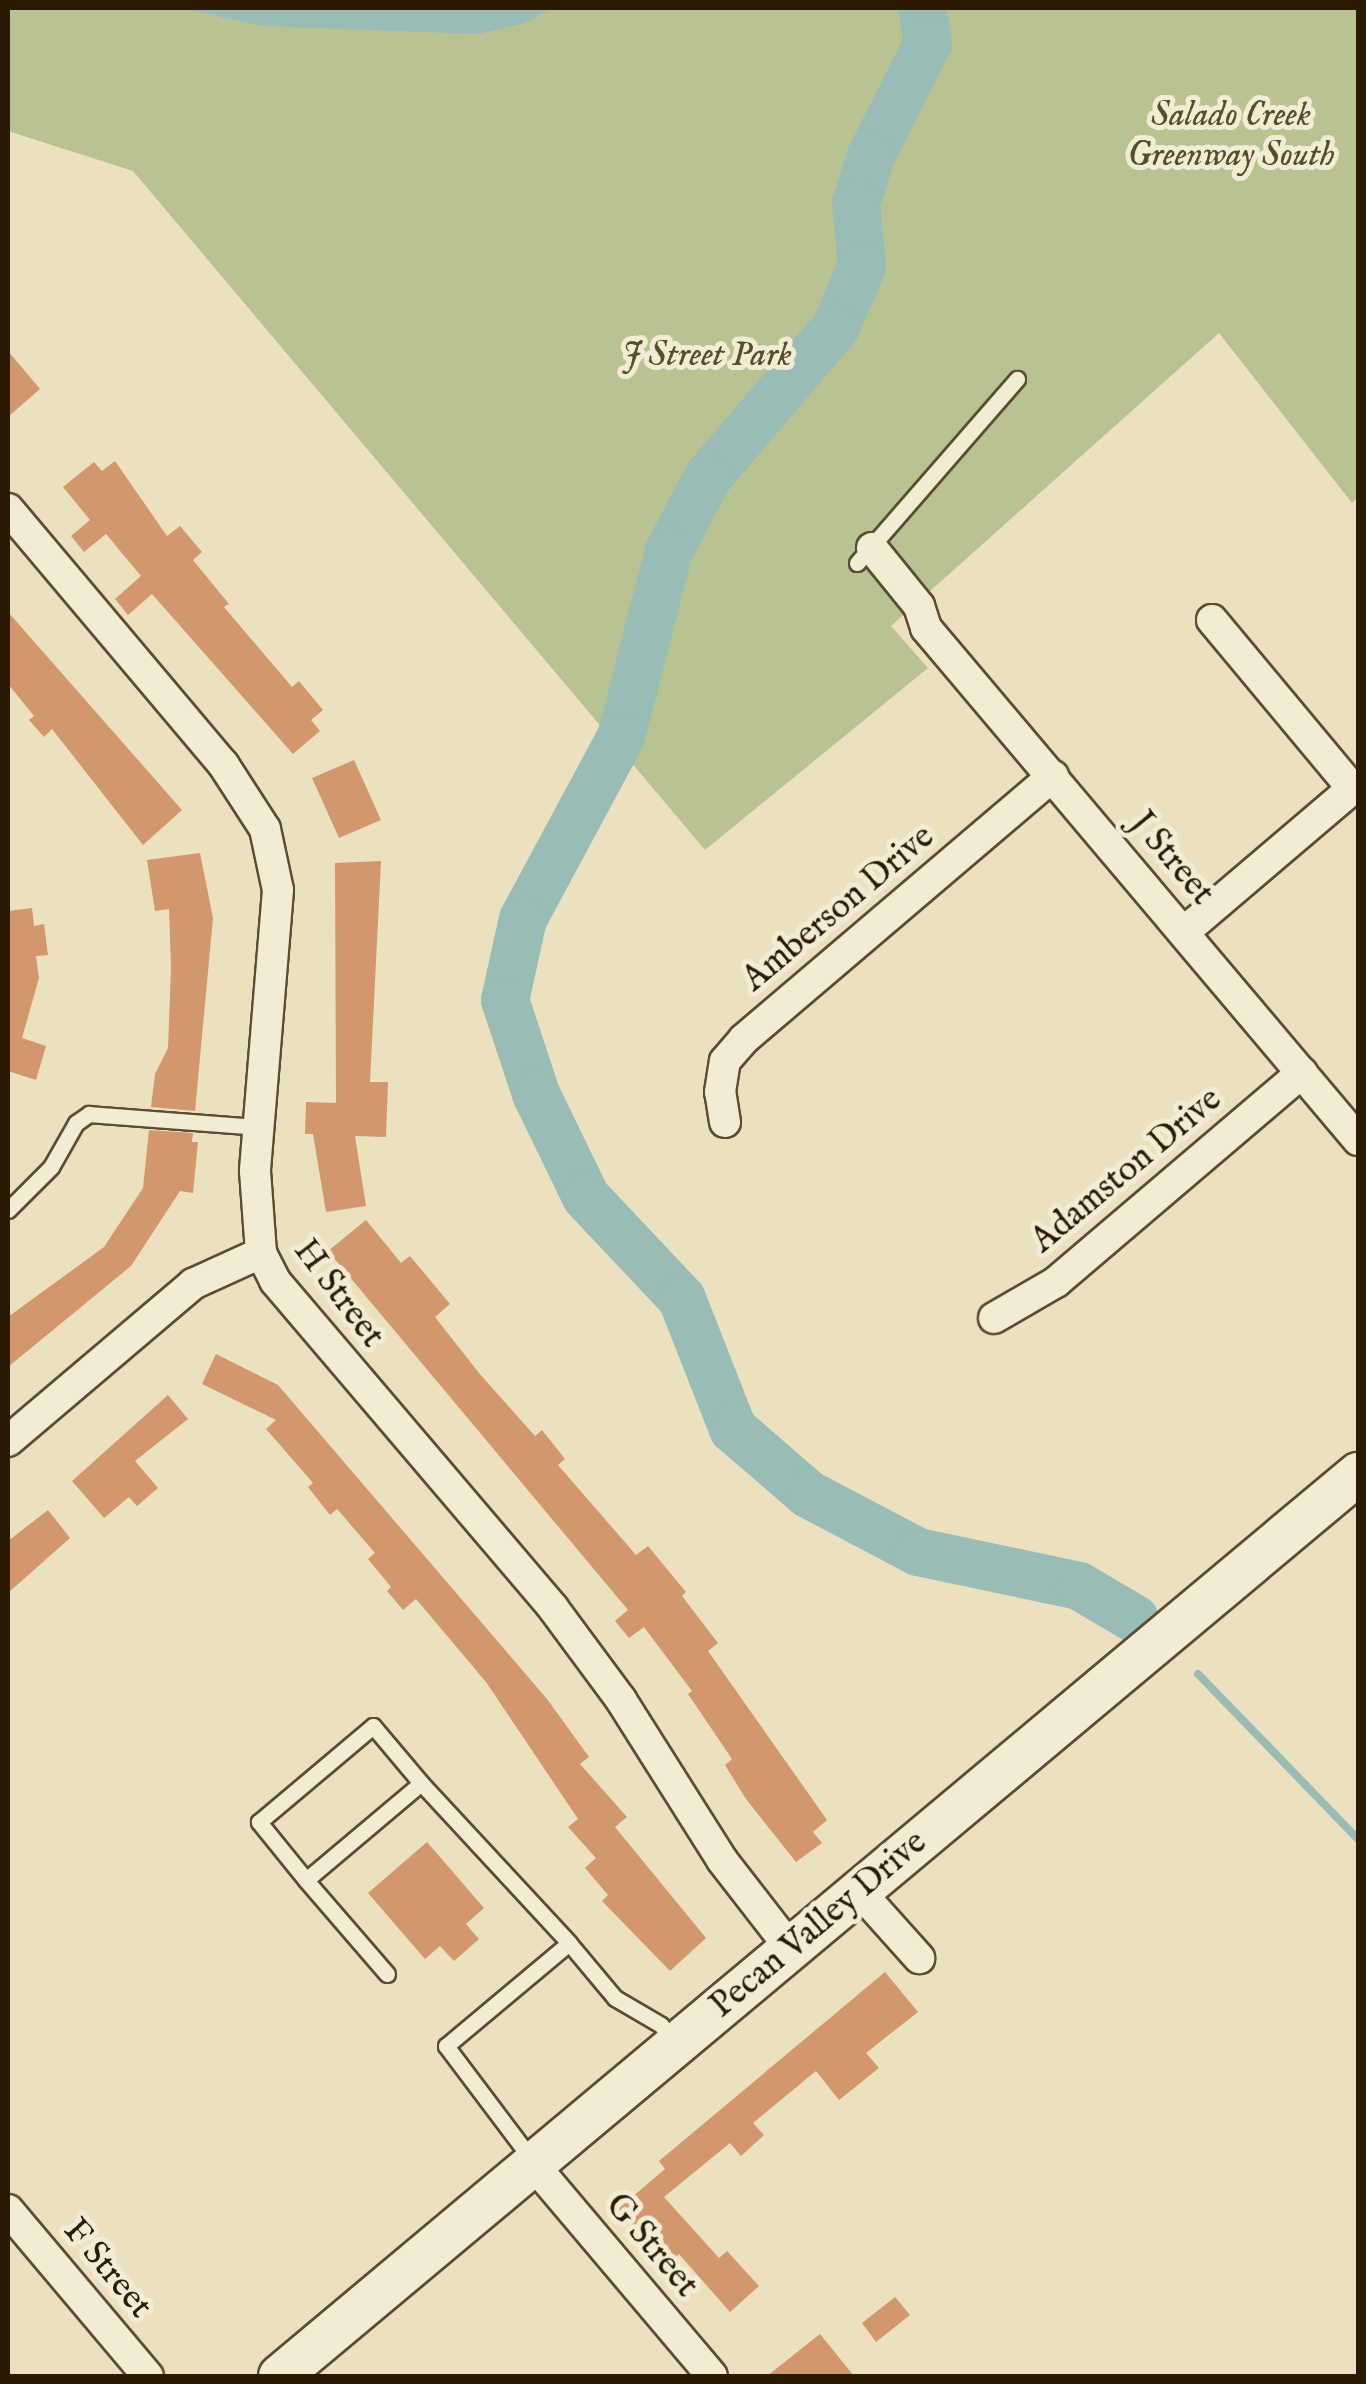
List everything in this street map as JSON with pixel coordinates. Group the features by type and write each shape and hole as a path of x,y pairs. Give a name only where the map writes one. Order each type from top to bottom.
{"main road":[{"name":"Pecan Valley Drive","path":"280,2376 1358,1474"}],"street":[{"name":"H Street","path":"8,509 222,764 265,829 278,890 259,1127 261,1253 295,1310 553,1608 621,1700 722,1860 792,1949"},
{"name":"J Street","path":"864,556 919,606 926,628 1358,1140"},
{"path":"1184,932 1356,786 1212,620"},
{"name":"Amberson Drive","path":"726,1122 720,1092 725,1061 744,1039 1052,776"},
{"name":"Adamston Drive","path":"994,1318 1056,1282 1302,1073"},
{"path":"8,1440 193,1284 261,1253"},
{"path":"860,1892 920,1958"},
{"name":"G Street","path":"533,2164 712,2376"},
{"name":"F Street","path":"8,2210 148,2376"}],"lane":[{"path":"864,556 1017,378"},
{"path":"8,1210 52,1167 76,1123 90,1114 259,1127"},
{"path":"386,1974 259,1822 373,1726 615,1998 661,2024 676,2045"},
{"path":"306,1880 420,1783"},
{"path":"533,2164 521,2137 446,2046 569,1943"}],"green space":[{"name":"J Street Park","path":"8,8 1358,8 1358,497 1352,503 1219,333 891,626 928,668 705,850 133,171 8,131"}],"water":[{"path":"181,8 552,8 525,23 478,34 262,26"}],"building":[{"path":"8,351 40,389 8,417"},
{"path":"115,461 167,536 180,526 202,552 193,560 229,604 224,607 292,687 299,681 323,710 311,720 320,731 293,754 152,594 128,615 115,599 141,576 106,534 84,552 71,536 90,520 63,487 94,462 102,471"},
{"path":"8,612 182,810 143,845 52,729 44,737 29,720 34,716 8,684"},
{"path":"354,760 381,820 339,838 312,778"},
{"path":"200,853 213,918 195,1111 151,1107 155,1074 168,1048 171,968 169,909 155,911 147,860"},
{"path":"381,861 370,1082 388,1082 386,1137 355,1136 366,1206 326,1212 313,1134 305,1134 306,1102 336,1103 335,863"},
{"path":"32,908 34,926 44,924 48,955 36,956 39,978 22,1038 46,1046 36,1080 8,1071 8,911"},
{"path":"149,1130 193,1133 192,1142 198,1142 193,1193 180,1191 131,1266 8,1367 8,1317 104,1247 143,1188"},
{"path":"366,1220 401,1263 410,1256 450,1304 435,1317 535,1436 542,1430 565,1459 558,1465 636,1555 648,1546 686,1592 682,1596 718,1643 708,1651 827,1820 813,1832 822,1843 796,1862 746,1799 725,1765 732,1759 688,1694 692,1691 644,1627 629,1638 615,1621 628,1610 328,1251"},
{"path":"216,1354 278,1385 547,1699 589,1757 580,1764 627,1817 615,1827 706,1938 670,1971 602,1901 608,1895 585,1868 596,1858 568,1827 578,1819 486,1682 416,1599 403,1610 387,1591 391,1587 368,1559 375,1553 337,1509 330,1515 308,1487 313,1483 266,1429 276,1420 202,1384"},
{"path":"168,1395 188,1419 135,1461 158,1488 137,1506 129,1497 104,1518 72,1481"},
{"path":"48,1510 70,1538 8,1593 8,1541"},
{"path":"427,1842 484,1908 466,1924 479,1939 454,1961 440,1946 425,1959 368,1893"},
{"path":"885,1972 918,2012 866,2053 879,2068 839,2100 816,2071 753,2123 764,2135 741,2156 730,2143 664,2197 719,2258 727,2251 759,2286 730,2312 679,2254 675,2258 653,2232 644,2239 618,2209 665,2169 659,2161"},
{"path":"895,2297 910,2315 876,2342 862,2323"},
{"path":"820,2334 854,2376 767,2376"}],"waterway":[{"path":"922,8 928,43 870,158 856,204 862,266 836,327 708,477 669,551 621,737 523,919 505,1000 536,1094 586,1197 682,1299 733,1429 808,1494 918,1552 1079,1586 1135,1619"},
{"path":"1198,1674 1358,1839"}],"park label":[{"name":"Salado Creek Greenway South","path":"1231,136"}]}
